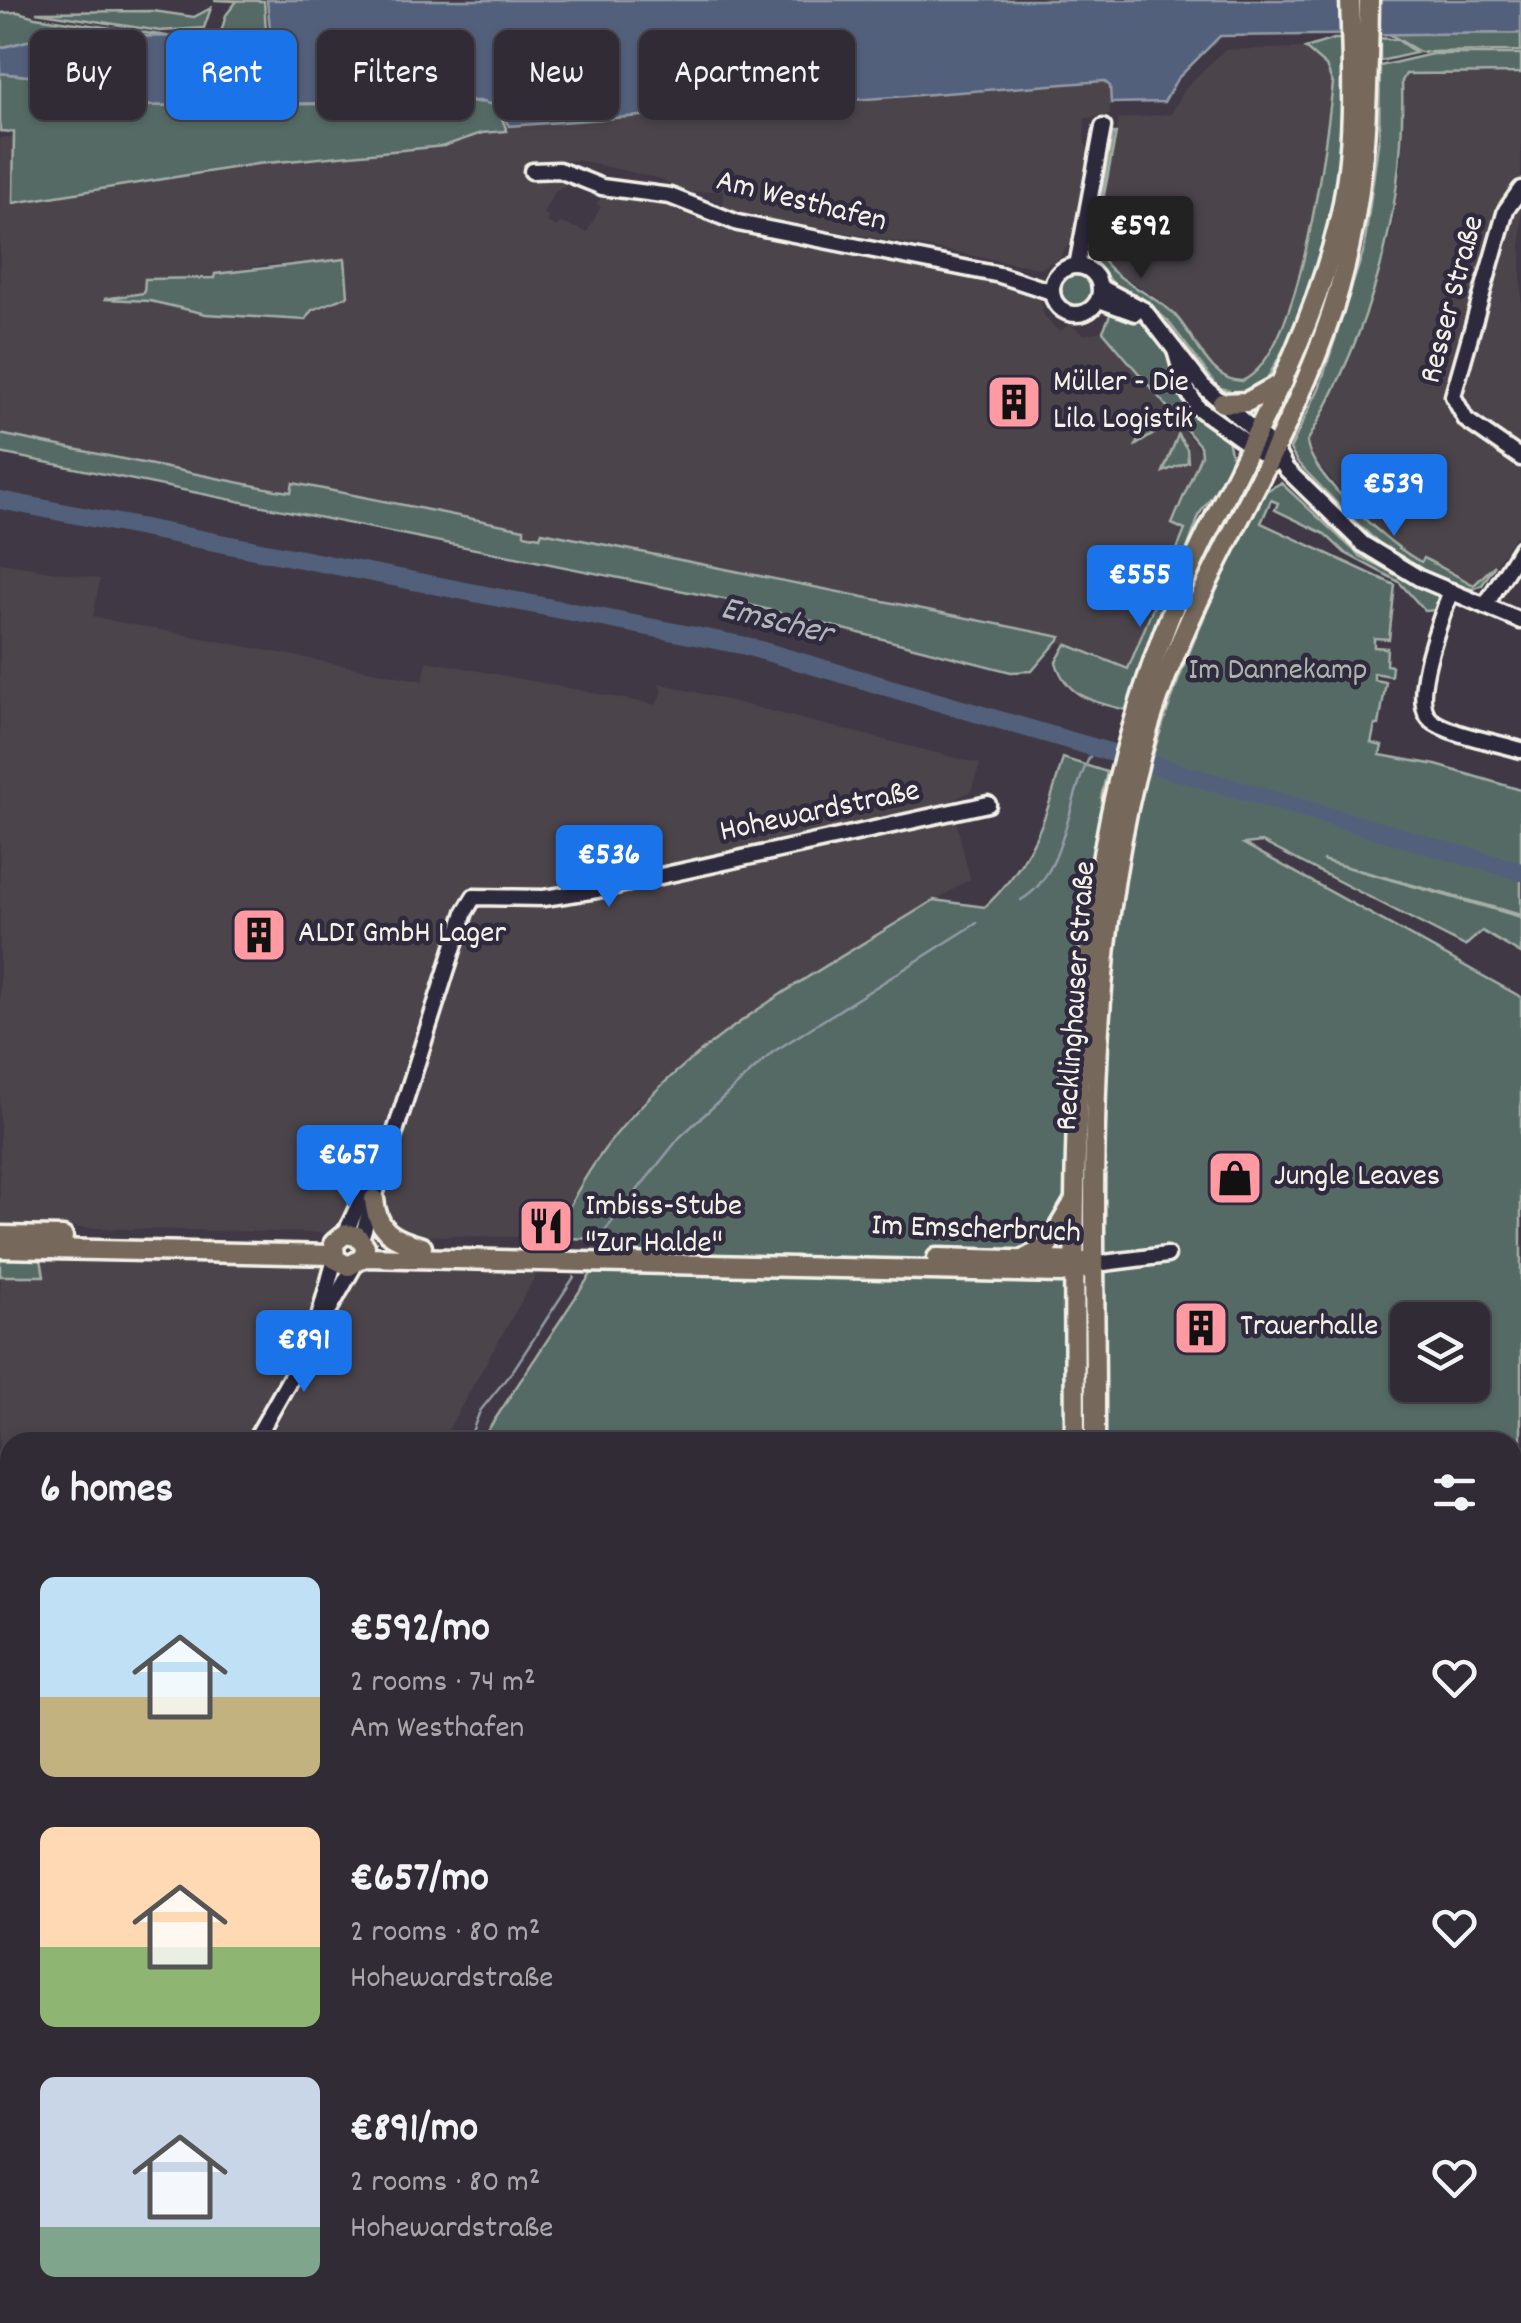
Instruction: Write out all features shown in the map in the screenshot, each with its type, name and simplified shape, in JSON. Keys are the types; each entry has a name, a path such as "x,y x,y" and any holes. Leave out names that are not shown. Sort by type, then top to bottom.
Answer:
{"main road":[{"name":"Recklinghauser Straße","path":"1137,739 1203,585 1275,458 1315,361 1350,251 1366,148 1360,40 1350,0"},
{"name":"Recklinghauser Straße","path":"1075,1432 1077,1195 1090,942 1099,866 1186,579 1283,382 1320,290 1339,223 1368,0"},
{"path":"1222,403 1248,402 1283,382"},
{"name":"Recklinghauser Straße","path":"1096,1432 1097,1100 1106,938 1126,778"},
{"path":"1025,1259 1047,1246 1057,1234 1077,1195"},
{"path":"374,1198 382,1229 393,1238 422,1248"},
{"name":"Im Emscherbruch","path":"0,1236 48,1243 1096,1264"},
{"name":"Im Emscherbruch","path":"0,1248 48,1243"},
{"name":"Im Emscherbruch","path":"349,1250 1025,1259 1076,1266"}],"street":[{"path":"1053,286 1063,270 1077,266 1103,126"},
{"name":"Am Westhafen","path":"532,171 559,170 602,187 670,196 738,223 1053,286 1056,305 1068,314 1084,314 1099,294"},
{"name":"Resser Straße","path":"1521,189 1506,210 1454,396 1466,420 1521,458"},
{"name":"Am Westhafen","path":"1077,266 1092,272 1099,294 1149,318 1255,441 1275,458"},
{"name":"Am Westhafen","path":"1174,349 1186,388 1198,408 1255,441"},
{"path":"1275,458 1375,552 1521,621"},
{"path":"1485,606 1521,548"},
{"path":"1451,591 1427,669 1422,700 1426,713 1441,725 1521,750"},
{"name":"Hohewardstraße","path":"259,1432 316,1327 374,1198 464,912 474,896 544,898 598,890 988,804"},
{"name":"Hohewardstraße","path":"349,1250 369,1182 381,1169"},
{"path":"1096,1264 1166,1256"}],"shaded area":[{"path":"1305,48 1326,66 1333,84 1309,240 1289,307 1265,365 1259,374 1231,381 1214,369 1183,323 1156,297 1111,269 1095,247 1119,119 1171,114 1187,86 1224,50"},
{"path":"1521,73 1521,540 1515,536 1495,565 1474,585 1425,559 1421,563 1378,534 1308,452 1307,442 1368,312 1392,230 1403,157 1402,81 1406,74"},
{"path":"1104,81 1110,86 1110,115 1085,118 1084,141 1089,153 1073,238 1060,258 1041,268 749,215 724,207 723,190 684,193 661,179 578,160 531,163 533,176 568,176 568,183 555,192 543,213 548,216 547,222 556,227 561,223 587,232 601,207 596,203 604,196 668,202 739,230 1008,284 1040,295 1044,316 1059,332 1070,324 1084,335 1103,331 1201,452 1172,524 1185,530 1128,669 1058,642 1060,637 542,533 541,537 523,534 524,529 294,483 291,493 0,434 0,138 13,137 14,203 257,164 444,146 482,133 507,131 507,124 619,120 619,116 639,114 639,120 855,120 855,99","holes":["344,260 317,309 305,320 206,314 150,301 112,299 145,293 146,279 215,278 216,274 264,265"]},
{"path":"0,563 100,579 93,616 98,618 423,681 427,661 656,705 662,692 659,683 980,764 971,791 951,801 970,879 739,1022 632,1110 564,1215 556,1238 0,1226"},
{"path":"0,1257 386,1265 445,1273 468,1268 539,1270 447,1432 0,1432"}],"green space":[{"path":"214,0 264,1 266,30 222,30 226,15 237,1"},
{"path":"211,8 204,28 160,31 36,12 153,11 194,17"},
{"path":"18,12 125,30 30,30 30,40 0,48 0,13"},
{"path":"1521,33 1521,51 1420,52 1389,34"},
{"path":"1380,38 1398,40 1416,53 1380,61"},
{"path":"1341,39 1342,150 1330,224 1301,318 1263,386 1236,393 1218,387 1168,321 1141,297 1113,283 1090,256 1113,133 1095,241 1099,253 1115,273 1173,313 1211,365 1230,379 1242,381 1263,364 1295,292 1316,199 1333,84 1326,66 1305,48"},
{"path":"1432,54 1521,54 1521,73 1406,74 1402,81 1398,176 1380,268 1349,356 1307,442 1336,491 1408,554 1421,562 1424,558 1474,585 1495,565 1482,585 1473,589 1447,584 1399,558 1334,500 1297,462 1290,449 1320,386 1364,249 1379,137 1380,66"},
{"path":"0,73 30,76 30,120 146,120 146,106 166,106 166,120 297,120 297,104 317,104 317,120 474,120 474,102 488,102 494,105 494,120 503,120 507,131 482,133 444,146 257,164 13,203 14,132 0,131"},
{"path":"345,259 348,296 312,310 305,320 206,314 150,301 104,299 144,293 145,279 214,278 215,274"},
{"path":"1076,274 1088,279 1093,291 1088,303 1076,308 1064,303 1059,291 1064,279"},
{"path":"1113,308 1136,317 1160,337 1185,405 1228,440 1232,457 1228,473 1200,513 1129,711 1093,701 1075,691 1056,662 1066,644 1128,669 1185,530 1172,524 1201,455 1200,446 1103,331"},
{"path":"1147,411 1159,419 1160,430 1136,445"},
{"path":"0,434 276,490 291,492 293,483 524,529 524,534 540,537 542,532 1061,637 1032,671 1011,672 738,602 0,453"},
{"path":"1178,435 1187,449 1188,462 1163,472"},
{"name":"Im Dannekamp","path":"1281,483 1360,556 1438,596 1437,610 1425,611 1399,582 1345,553 1325,534 1275,510 1278,503 1271,500 1261,523 1395,585 1389,639 1374,638 1374,647 1387,648 1386,665 1392,666 1391,676 1374,673 1374,680 1386,682 1379,725 1375,725 1371,743 1382,746 1380,755 1436,765 1521,790 1521,915 1322,860 1521,917 1521,954 1482,931 1465,946 1262,842 1244,844 1521,997 1521,1432 487,1432 614,1239 556,1238 584,1180 621,1128 665,1082 715,1040 934,900 985,907 1015,873 1035,839 1063,758 1107,772 1101,798 1138,809 1162,726 1192,646 1266,491"},
{"path":"0,1258 41,1259 44,1276 0,1276"}],"water":[{"path":"267,0 1521,0 1521,33 1220,36 1177,79 1164,102 1111,103 1110,86 1104,81 855,100 855,30 639,30 639,116 619,118 619,30 494,30 494,105 474,101 474,30 317,30 317,103 297,104 297,30 270,28"},
{"path":"166,36 166,105 146,106 146,37"},
{"path":"30,40 30,76 0,73 0,48"},
{"path":"505,120 588,120 509,126"}],"waterway":[{"name":"Emscher","path":"0,500 746,646 1521,872"},
{"path":"1021,900 1048,871 1094,749"},
{"path":"603,1233 680,1137 773,1052 977,923"},
{"path":"472,1432 480,1411 514,1369 574,1277"}],"place":[{"name":"Müller - Die Lila Logistik","path":"1014,402"},
{"name":"ALDI GmbH Lager","path":"259,935"},
{"name":"Jungle Leaves","path":"1235,1178"},
{"name":"Imbiss-Stube \"Zur Halde\"","path":"546,1226"},
{"name":"Trauerhalle","path":"1201,1328"}]}
